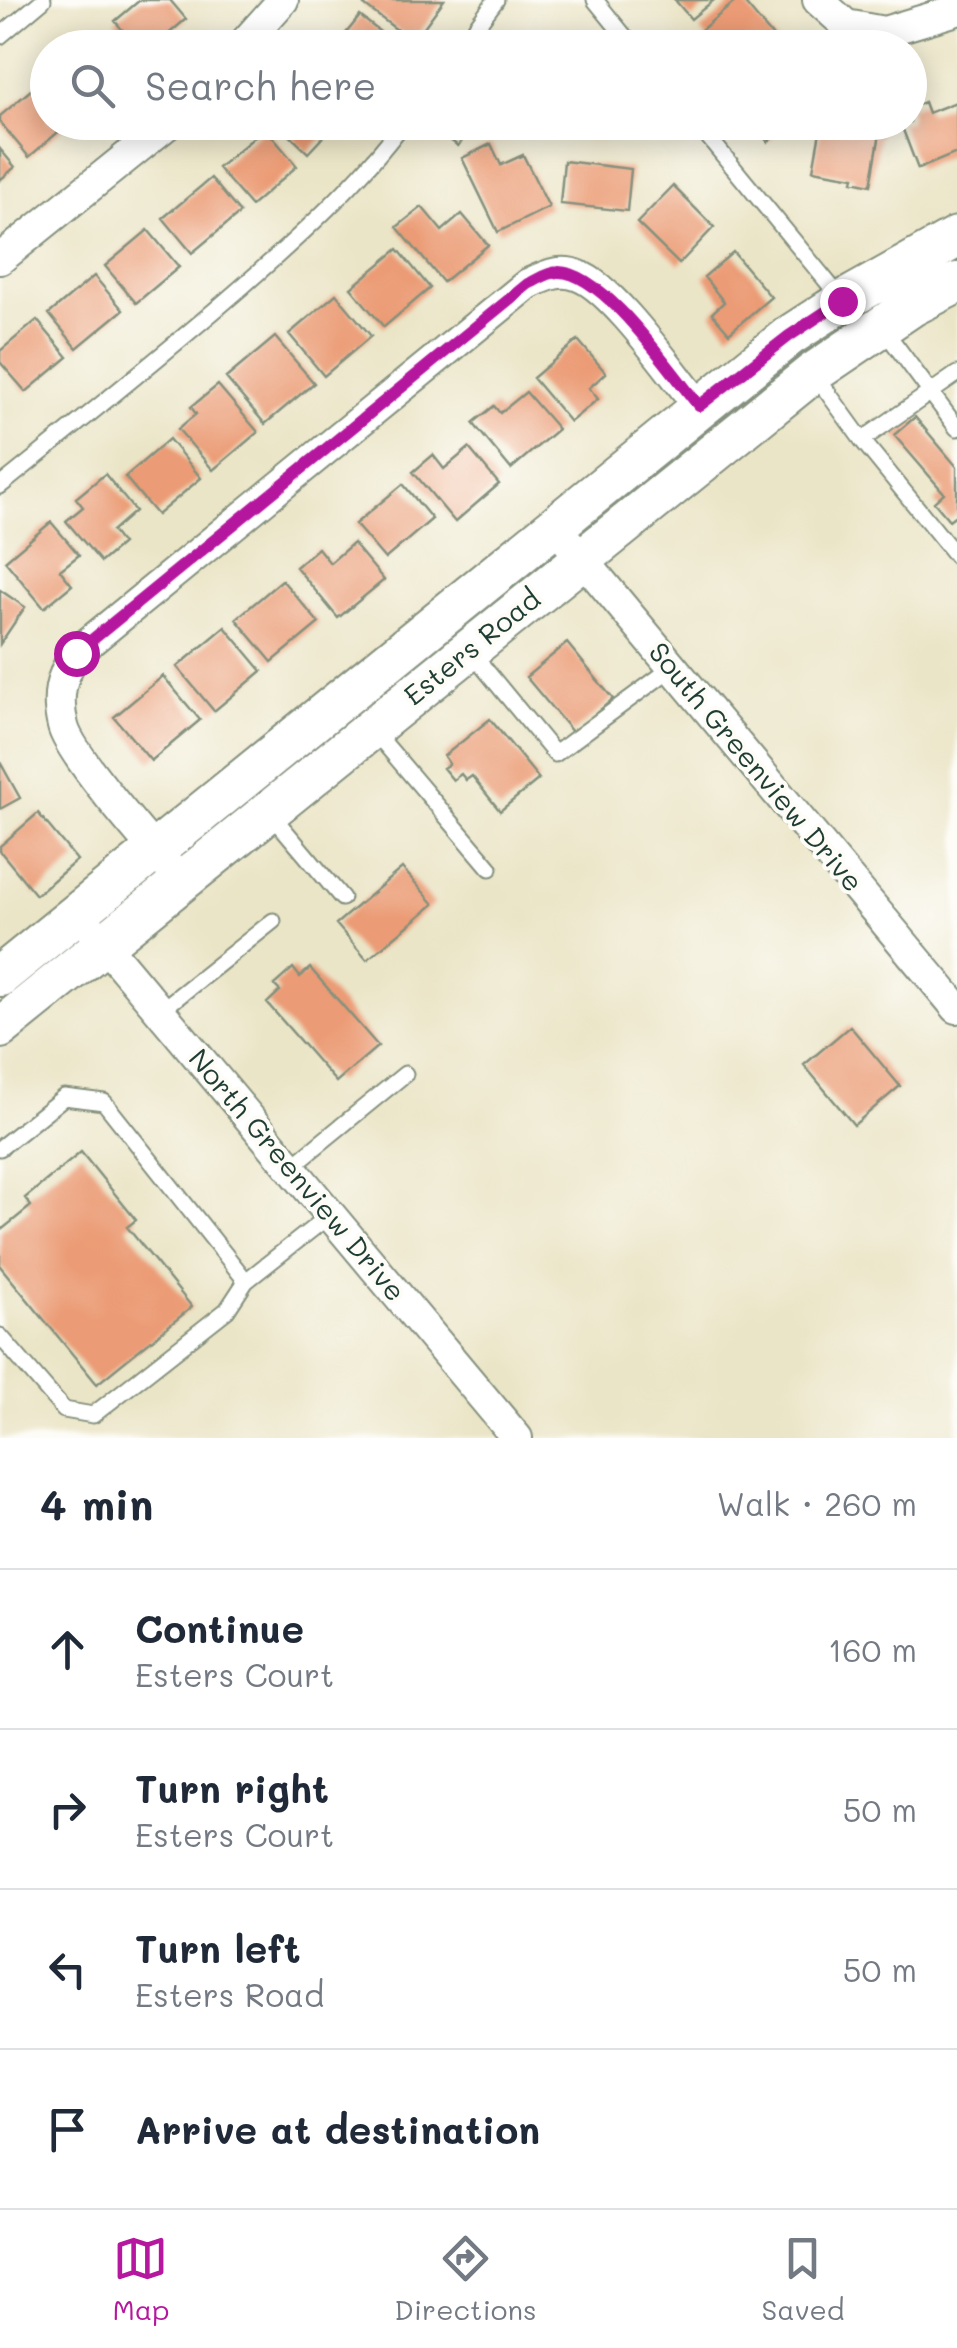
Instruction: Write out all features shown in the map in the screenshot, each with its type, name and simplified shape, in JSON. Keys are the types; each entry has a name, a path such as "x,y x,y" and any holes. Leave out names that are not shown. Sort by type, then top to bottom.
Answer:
{"main road":[{"name":"Esters Road","path":"10,964 789,336 842,301 957,238"},
{"name":"Esters Road","path":"0,1028 813,372 912,306 957,283"}],"street":[{"path":"256,30 283,0"},
{"path":"818,0 846,25 873,30"},
{"path":"891,30 957,10"},
{"path":"0,259 148,140"},
{"path":"182,880 154,850 64,731 59,699 62,673 76,653 528,284 554,272 579,276 604,291 699,406"},
{"name":"South Greenview Drive","path":"554,526 957,1008"},
{"name":"North Greenview Drive","path":"77,912 517,1438"}],"lane":[{"path":"0,36 42,0"},
{"path":"474,30 496,0"},
{"path":"595,0 619,30"},
{"path":"0,486 185,336 300,236 389,140"},
{"path":"711,140 842,301"},
{"path":"882,326 957,428"},
{"path":"813,372 862,440 957,557"},
{"path":"862,440 957,374"},
{"path":"469,649 556,754 672,667"},
{"path":"372,728 490,868"},
{"path":"268,811 342,898"},
{"path":"160,1011 273,921"},
{"path":"291,1167 405,1074"},
{"path":"0,1148 64,1098 104,1102 246,1282"},
{"path":"0,1336 64,1410 93,1415 227,1310 246,1282 330,1215"}],"building":[{"path":"140,0 170,0 186,19 173,30 122,30 115,21"},
{"path":"368,0 444,0 422,30 397,30 364,5"},
{"path":"675,0 714,0 691,19"},
{"path":"742,0 767,30 701,30"},
{"path":"360,16 378,30 349,30"},
{"path":"30,91 30,140 49,140 29,157 0,122 0,116"},
{"path":"956,102 957,153 918,169 907,140 927,140 927,110"},
{"path":"251,140 275,140 297,166 251,206 218,168"},
{"path":"295,140 320,140 308,153"},
{"path":"818,140 879,140 871,185 853,181 854,177 813,170"},
{"path":"491,144 501,165 523,155 549,207 498,232 462,158"},
{"path":"0,149 15,167 0,180"},
{"path":"564,161 631,169 627,211 560,204"},
{"path":"211,178 240,213 192,253 163,218"},
{"path":"673,186 714,227 679,264 637,223"},
{"path":"422,207 442,231 462,214 488,245 443,282 397,227"},
{"path":"148,230 179,267 136,303 105,266"},
{"path":"398,249 430,288 384,327 351,288"},
{"path":"733,252 771,297 729,333 712,313 724,302 704,277"},
{"path":"94,276 123,310 77,348 49,314"},
{"path":"336,294 371,336 324,376 289,334"},
{"path":"37,320 68,357 26,392 0,362 0,351"},
{"path":"275,337 314,383 265,424 226,378"},
{"path":"578,340 606,373 589,388 598,399 570,422 533,378"},
{"path":"218,385 258,432 213,470 178,429 196,414 191,407"},
{"path":"526,392 558,429 511,469 473,423 494,406 500,413"},
{"path":"915,417 957,467 957,514 949,520 934,502 944,493 894,435"},
{"path":"169,439 201,478 157,515 125,477"},
{"path":"469,448 499,484 455,522 413,472 433,455 444,469"},
{"path":"105,474 135,511 112,531 122,544 101,562 66,521 83,507 76,498"},
{"path":"403,484 432,519 385,559 355,524"},
{"path":"51,522 79,555 60,570 72,585 44,608 5,561"},
{"path":"353,543 384,580 338,618 296,567 318,548 330,563"},
{"path":"282,580 319,623 272,662 236,619"},
{"path":"0,590 25,607 0,644"},
{"path":"225,627 262,671 214,711 177,667"},
{"path":"567,643 613,699 573,733 526,677"},
{"path":"163,676 200,720 151,761 114,717"},
{"path":"490,719 539,779 500,811 472,776 466,780 461,774 453,780 443,768 449,764 444,756"},
{"path":"0,762 20,798 0,809"},
{"path":"38,813 77,860 36,895 0,846"},
{"path":"402,868 434,904 367,960 336,924"},
{"path":"293,968 300,977 310,968 378,1046 336,1082 267,1003 280,991 274,985"},
{"path":"850,1026 900,1086 854,1125 804,1065"},
{"path":"81,1152 136,1220 127,1227 192,1307 97,1384 0,1266 0,1231 31,1206 25,1198"}],"route":[{"path":"76,653 528,284 554,272 579,276 604,291 699,406 789,336 842,301"}]}
